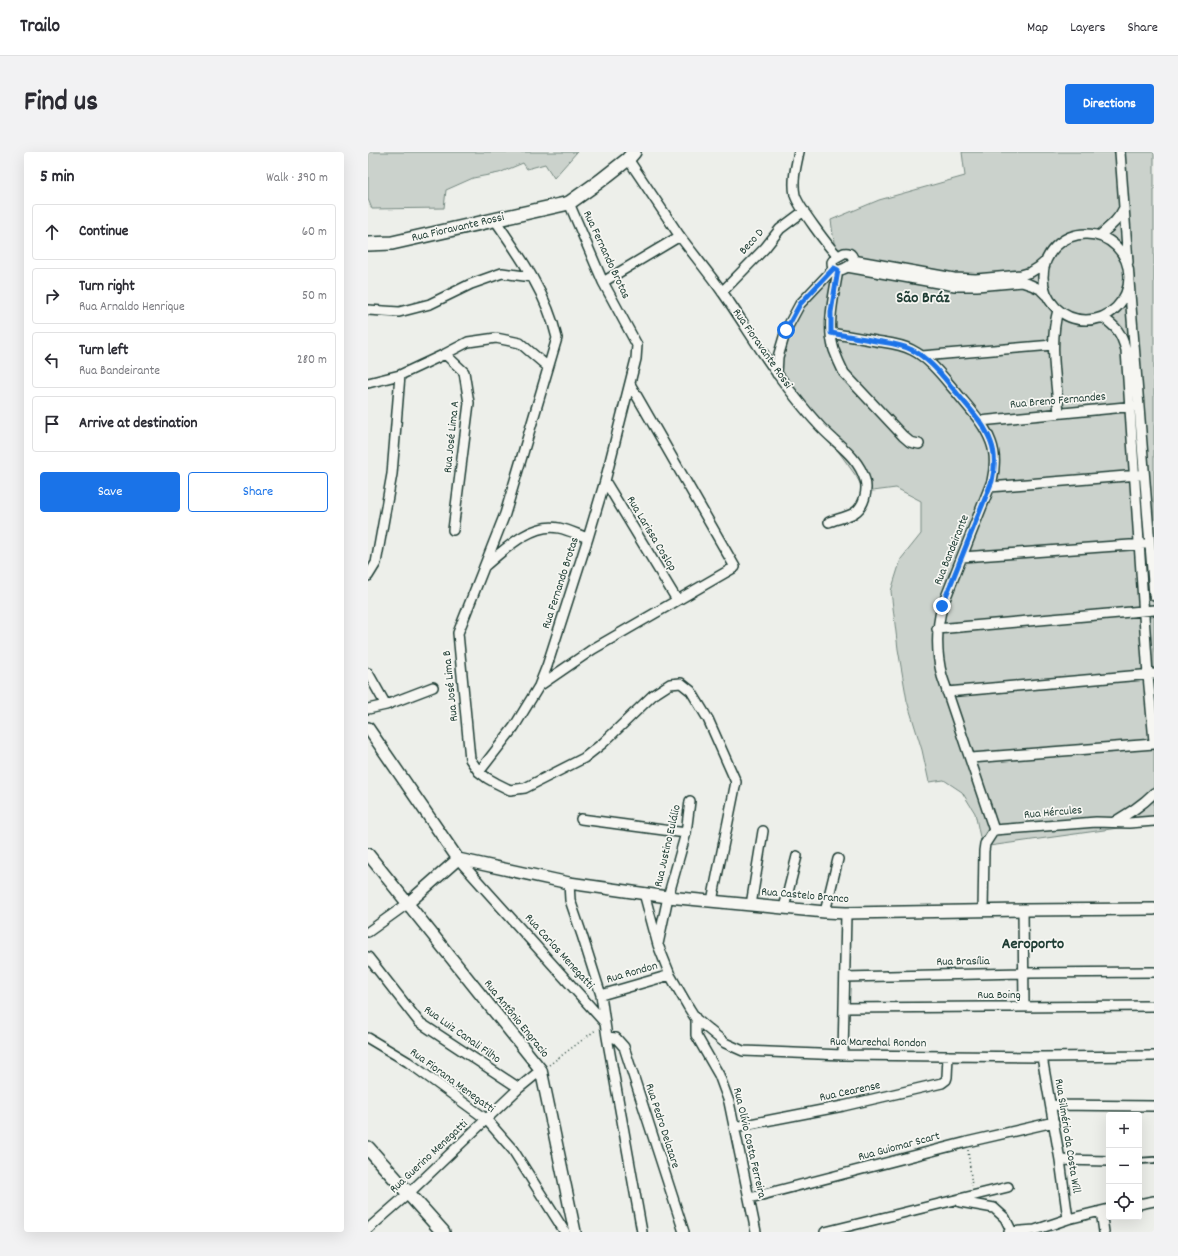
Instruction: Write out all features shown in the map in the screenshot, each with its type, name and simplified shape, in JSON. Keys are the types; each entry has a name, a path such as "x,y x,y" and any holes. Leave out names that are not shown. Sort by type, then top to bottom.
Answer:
{"main road":[{"name":"Rua Fioravante Rossi","path":"368,244 392,243 569,203 631,156"},
{"path":"368,1148 443,1232"}],"street":[{"path":"799,152 794,180 794,190 798,202 831,249 838,256"},
{"path":"1120,152 1129,270 1135,475 1144,611 1151,675 1154,741"},
{"name":"Rua Fioravante Rossi","path":"631,156 680,236 722,292 777,374 813,419 826,433 852,456 862,472 866,481 866,491 861,507 855,513 829,522"},
{"name":"Rua Fernando Brotas","path":"479,772 514,727 538,686 547,666 605,481 636,359 637,345 604,282 569,203"},
{"path":"1099,236 1114,224 1124,207"},
{"name":"Beco D","path":"722,292 765,248 780,229 804,212"},
{"name":"Rua José Lima B","path":"495,220 509,239 532,277 553,320 557,338 505,514 458,633 470,760 479,772 486,778 510,790 525,788 584,758 603,743 653,695 670,684 681,683 691,691 708,719 736,782 712,902"},
{"path":"1047,296 1043,278 1046,261 1051,252 1068,238 1088,234 1099,236 1110,241 1125,258 1129,270"},
{"path":"604,282 680,236"},
{"path":"850,263 852,256 848,253 838,256 832,262 836,269 831,312 833,349 844,373 903,436 910,442 919,444"},
{"path":"777,374 778,357 786,330 800,304 836,269 850,263 966,279 1021,275 1039,268 1046,261"},
{"path":"850,263 955,286 1022,282 1040,289 1058,310 1079,320 1091,320 1102,317 1112,311 1121,303 1126,293 1129,281"},
{"path":"368,310 399,312 430,304 471,284 502,273 532,277"},
{"path":"1058,310 1053,332 1053,345 1059,413"},
{"path":"1102,317 1114,325 1122,337 1126,350 1144,475 1154,595"},
{"name":"Rua Bandeirante","path":"831,333 897,344 911,349 922,356 932,365 980,421 992,443 994,469 990,487 942,606 937,629 937,648 938,662 947,692 971,758 994,830"},
{"path":"368,383 400,375 468,342 496,338 520,343 548,367"},
{"path":"922,356 1053,345"},
{"name":"Rua José Lima A","path":"445,354 464,372 469,403 453,530"},
{"path":"368,576 376,563 392,474 400,375"},
{"path":"538,686 593,649 735,567 630,384"},
{"name":"Rua Breno Fernandes","path":"980,421 1134,406"},
{"path":"990,487 1144,475"},
{"name":"Rua Larissa Coslop","path":"605,481 677,600"},
{"path":"484,566 517,539 545,528 558,528 588,538"},
{"path":"962,557 1150,543"},
{"path":"937,629 1154,610"},
{"path":"368,673 386,705"},
{"path":"947,692 1151,675"},
{"path":"368,709 386,705 433,687"},
{"name":"Rua Carlos Menegatti","path":"368,728 458,859 605,1024"},
{"path":"971,758 1154,744"},
{"path":"1114,822 1136,809 1154,793"},
{"path":"1154,798 1154,806"},
{"name":"Rua Justino Eulálio","path":"668,897 686,833 690,801"},
{"path":"581,819 686,833"},
{"name":"Rua Hércules","path":"994,830 1096,822 1129,823 1154,821"},
{"path":"982,910 985,844 994,830"},
{"path":"751,905 764,831"},
{"name":"Rua Antônio Engracio","path":"368,854 541,1070 575,1232"},
{"path":"784,908 797,856"},
{"path":"368,932 407,904 458,859"},
{"name":"Rua Castelo Branco","path":"458,859 569,884 712,902 846,914 982,910 1154,910"},
{"path":"825,912 838,859"},
{"path":"569,884 570,900 601,995 607,1037 642,1232"},
{"name":"Rua Marechal Rondon","path":"644,893 658,945 670,975 696,1019 725,1043 743,1051 843,1055 1042,1057 1154,1056"},
{"path":"658,945 668,897"},
{"path":"1023,910 1024,1007"},
{"path":"843,1055 846,914"},
{"name":"Rua Luiz Canali Filho","path":"368,957 419,1022 519,1088"},
{"name":"Rua Brasília","path":"845,977 1154,972"},
{"name":"Rua Rondon","path":"601,995 670,975"},
{"name":"Rua Boing","path":"844,1008 1154,1006"},
{"name":"Rua Olívio Costa Ferreira","path":"696,1019 696,1035 719,1075 729,1102 756,1232"},
{"name":"Rua Pedro Delazare","path":"607,1037 616,1038 624,1047 684,1232"},
{"name":"Rua Fiorana Menegatti","path":"368,1038 408,1062 486,1119 513,1150 565,1232"},
{"name":"Rua Cearense","path":"734,1127 843,1106 942,1083 947,1077 948,1056"},
{"name":"Rua Silmério da Costa Will","path":"1042,1057 1054,1122 1068,1219"},
{"name":"Rua Guerino Menegatti","path":"368,1229 408,1194 519,1088 541,1070"},
{"path":"1051,1105 1154,1106"},
{"name":"Rua Guiomar Scart","path":"750,1198 967,1142 1054,1122"},
{"path":"1060,1160 1106,1161"},
{"path":"825,1232 1008,1187"},
{"path":"955,1201 973,1203 994,1208 1005,1218 1011,1232 1035,1231 1068,1219 1105,1210 1104,1232"},
{"path":"1142,1203 1154,1201"}],"lane":[{"path":"1142,1161 1154,1160"}],"path":[{"path":"541,1070 605,1024"},
{"path":"967,1142 973,1196"}],"shaded area":[{"path":"368,152 577,152 554,178 545,164 527,169 523,163 499,173 473,178 446,190 444,208 372,209 368,199"},
{"path":"962,152 1154,152 1154,823 982,847 975,813 962,792 944,780 929,782 922,750 907,701 898,649 891,591 901,559 921,534 921,501 896,488 865,492 856,476 787,380 781,369 779,356 795,312 837,265 831,220 879,200 965,176"}],"district":[{"name":"São Bráz","path":"923,298"},
{"name":"Aeroporto","path":"1033,944"}],"route":[{"path":"786,330 800,304 834,268 838,270 831,312 831,333 897,344 911,349 932,365 980,421 987,432 992,443 994,456 992,481 942,606"}]}
